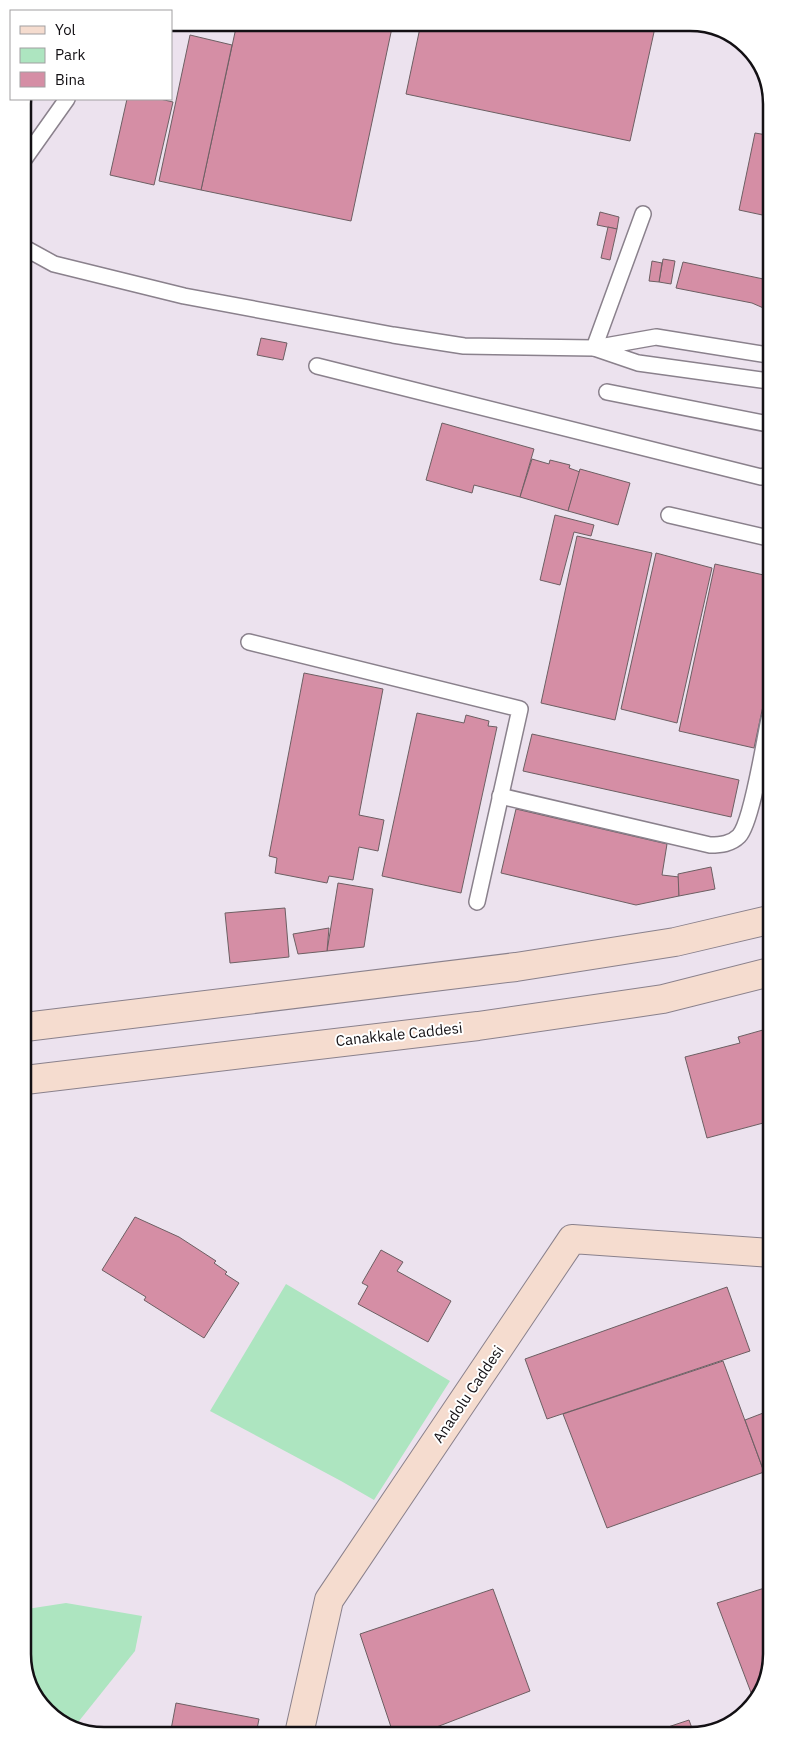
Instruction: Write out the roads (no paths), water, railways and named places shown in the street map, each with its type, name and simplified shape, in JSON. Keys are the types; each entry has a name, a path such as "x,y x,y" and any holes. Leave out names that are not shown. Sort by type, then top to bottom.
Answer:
{"main road":[{"path":"31,1026 516,967 675,942 763,921"},
{"name":"Canakkale Caddesi","path":"31,1079 488,1024 663,998 763,974"},
{"name":"Anadolu Caddesi","path":"301,1727 329,1600 572,1239 763,1253"}],"lane":[{"path":"31,151 66,100"},
{"path":"594,348 643,214"},
{"path":"31,251 54,264 184,296 393,336 464,346 594,348 656,337 763,354"},
{"path":"594,348 638,363 763,380"},
{"path":"317,366 763,476"},
{"path":"606,392 763,423"},
{"path":"670,515 763,537"},
{"path":"249,642 520,709 477,902"},
{"path":"500,796 700,843 721,845 731,842 745,827 763,746"}]}
